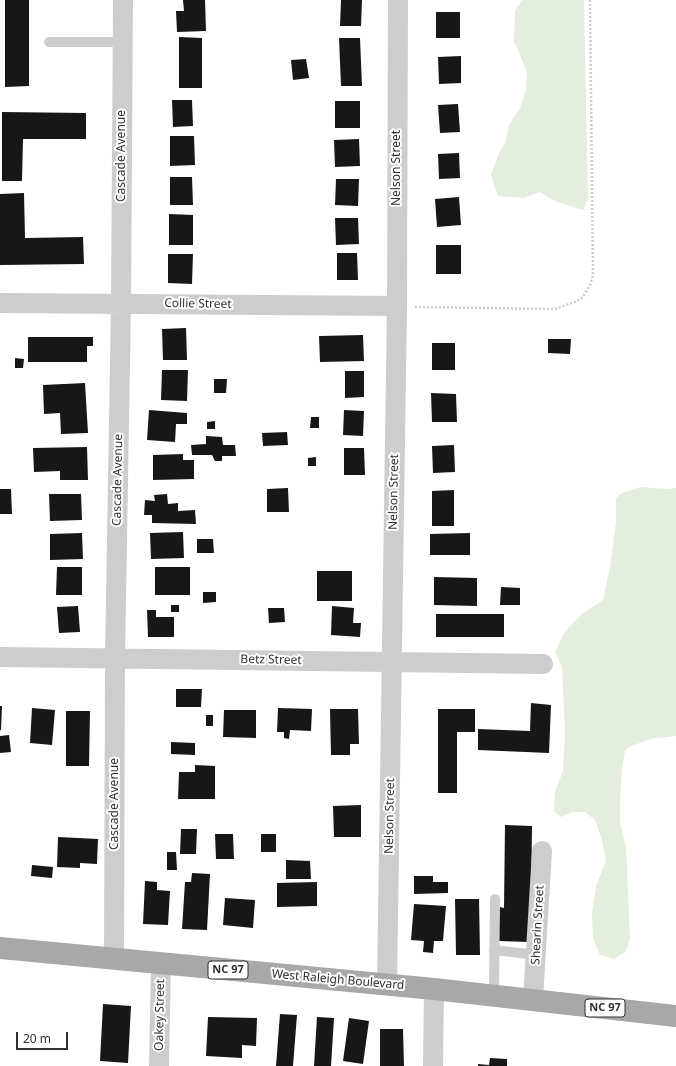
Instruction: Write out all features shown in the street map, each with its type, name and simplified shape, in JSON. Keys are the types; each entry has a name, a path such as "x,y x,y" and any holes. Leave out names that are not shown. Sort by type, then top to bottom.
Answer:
{"main road":[{"name":"West Raleigh Boulevard","path":"0,948 387,984 676,1016"}],"street":[{"name":"Cascade Avenue","path":"114,959 115,658 121,304 123,0"},
{"name":"Nelson Street","path":"387,984 397,306 398,0"},
{"name":"Collie Street","path":"0,303 397,306"},
{"name":"Betz Street","path":"0,657 543,664"},
{"name":"Shearin Street","path":"533,1000 537,955 542,851"},
{"name":"Oakey Street","path":"159,1066 161,964"},
{"path":"433,1066 434,989"}],"lane":[{"path":"49,42 123,42"},
{"path":"494,995 495,899"},
{"path":"494,950 537,955"}],"path":[{"path":"397,306 556,309 575,302 583,297 590,286 593,275 590,0"}],"green space":[{"path":"522,0 584,0 588,199 583,210 555,201 540,192 524,198 498,196 491,175 499,153 506,141 509,125 520,108 526,91 527,72 514,41 515,11"},
{"path":"641,487 666,489 676,488 676,736 650,739 629,747 625,751 622,768 620,823 626,847 630,939 626,951 614,959 600,955 593,939 592,913 596,886 606,861 602,840 595,820 585,812 572,812 561,817 554,811 555,792 563,771 565,733 562,667 555,652 564,633 582,614 603,600 610,567 616,522 616,498 622,493"}],"building":[{"path":"5,0 29,0 29,86 5,87"},
{"path":"183,0 205,0 206,31 177,32 176,11 184,11"},
{"path":"341,0 362,0 361,26 340,26"},
{"path":"436,12 460,12 460,38 436,38"},
{"path":"179,37 202,38 202,88 179,88"},
{"path":"339,38 360,38 362,86 341,86"},
{"path":"461,56 461,83 439,84 438,57"},
{"path":"306,59 309,78 293,80 291,60"},
{"path":"172,100 192,100 193,126 173,127"},
{"path":"335,101 360,101 360,128 335,128"},
{"path":"458,104 460,132 440,133 438,105"},
{"path":"2,112 86,113 86,139 23,139 22,181 2,181"},
{"path":"170,136 194,136 195,165 170,166"},
{"path":"359,139 360,166 335,167 334,140"},
{"path":"459,153 460,178 439,179 438,154"},
{"path":"170,177 192,177 193,205 170,205"},
{"path":"336,179 359,179 358,206 335,205"},
{"path":"24,193 25,238 83,237 84,264 0,265 0,194"},
{"path":"459,197 461,225 437,227 435,199"},
{"path":"169,214 193,215 193,245 169,245"},
{"path":"335,218 358,218 359,244 336,245"},
{"path":"436,245 461,245 461,274 436,274"},
{"path":"337,253 357,253 358,280 337,280"},
{"path":"168,254 193,254 192,284 168,283"},
{"path":"186,328 187,360 163,360 162,329"},
{"path":"363,335 364,361 320,362 319,336"},
{"path":"28,337 93,337 93,346 87,346 87,362 28,362"},
{"path":"548,339 571,339 570,354 548,353"},
{"path":"432,343 455,343 455,370 432,370"},
{"path":"15,358 24,359 23,368 15,368"},
{"path":"162,370 188,370 187,401 161,400"},
{"path":"345,371 364,371 364,397 345,398"},
{"path":"214,379 227,379 226,393 214,393"},
{"path":"85,383 88,433 61,434 60,413 44,414 43,385"},
{"path":"431,393 456,394 457,422 432,422"},
{"path":"149,410 187,413 187,424 176,424 175,442 147,440"},
{"path":"344,410 364,411 363,436 343,435"},
{"path":"311,417 319,417 319,428 310,428"},
{"path":"215,421 215,429 207,429 207,422"},
{"path":"287,432 288,445 263,446 262,433"},
{"path":"206,436 222,437 223,445 235,445 236,456 222,456 222,461 215,461 212,455 192,455 191,445 206,444"},
{"path":"454,445 455,472 433,473 432,446"},
{"path":"87,447 88,480 60,480 60,471 34,472 33,448"},
{"path":"344,448 364,448 365,475 344,475"},
{"path":"183,454 183,460 194,460 194,479 153,480 153,455"},
{"path":"316,457 316,466 308,466 308,458"},
{"path":"288,488 289,512 267,512 267,489"},
{"path":"0,489 11,489 12,514 0,514"},
{"path":"454,490 454,526 432,526 432,491"},
{"path":"49,494 81,494 82,520 50,521"},
{"path":"167,494 168,504 178,503 178,511 195,510 196,524 152,523 152,515 144,515 145,500 155,501 154,495"},
{"path":"183,532 184,558 151,559 150,533"},
{"path":"82,533 83,559 50,560 50,534"},
{"path":"470,533 470,555 430,555 430,534"},
{"path":"197,539 213,539 214,553 197,553"},
{"path":"57,567 82,567 82,595 56,595"},
{"path":"155,567 190,567 190,595 155,595"},
{"path":"317,571 352,571 352,601 317,601"},
{"path":"434,577 477,578 477,606 434,605"},
{"path":"501,587 520,588 520,605 500,605"},
{"path":"203,592 216,592 216,602 203,603"},
{"path":"171,605 179,605 179,612 171,612"},
{"path":"78,606 80,632 59,633 57,607"},
{"path":"332,606 354,608 353,623 361,623 360,637 331,635"},
{"path":"268,608 284,608 285,622 269,623"},
{"path":"147,610 156,610 156,617 174,617 174,637 148,637"},
{"path":"436,614 504,614 504,637 436,637"},
{"path":"176,689 202,689 201,707 176,707"},
{"path":"531,703 551,705 549,753 478,750 478,729 530,731"},
{"path":"0,706 2,706 1,730 0,730"},
{"path":"32,708 55,710 52,745 30,743"},
{"path":"278,708 312,709 311,731 290,730 289,739 284,738 284,732 277,732"},
{"path":"330,709 358,709 359,744 350,744 350,755 331,755"},
{"path":"438,709 475,709 475,732 457,732 457,793 438,793"},
{"path":"224,710 256,710 256,738 223,737"},
{"path":"66,711 90,711 89,766 66,766"},
{"path":"206,715 213,715 213,726 206,726"},
{"path":"9,735 11,752 0,753 0,736"},
{"path":"171,742 195,743 195,755 171,754"},
{"path":"195,765 215,766 215,799 178,799 179,772 195,772"},
{"path":"361,805 361,837 334,837 333,806"},
{"path":"505,825 532,826 529,942 498,941 500,907 504,908"},
{"path":"181,829 197,829 196,854 180,854"},
{"path":"215,834 233,834 234,859 216,859"},
{"path":"261,834 276,834 276,852 261,852"},
{"path":"58,837 98,839 97,864 80,863 80,868 57,867"},
{"path":"167,852 176,852 177,870 167,870"},
{"path":"286,860 310,861 311,879 286,879"},
{"path":"32,865 53,867 52,878 31,876"},
{"path":"192,873 210,874 207,930 182,929 185,882 191,882"},
{"path":"414,876 433,876 433,882 448,882 448,893 414,894"},
{"path":"145,881 157,882 157,890 170,891 168,925 143,924"},
{"path":"317,882 317,906 277,907 277,883"},
{"path":"225,898 255,900 253,928 223,925"},
{"path":"455,899 479,899 480,955 456,955"},
{"path":"414,904 446,906 443,941 434,941 433,953 423,952 424,941 411,940"},
{"path":"103,1004 131,1006 128,1063 100,1061"},
{"path":"280,1014 297,1015 293,1066 276,1066"},
{"path":"208,1017 257,1018 256,1046 242,1045 242,1058 206,1056"},
{"path":"317,1017 334,1018 331,1066 314,1066"},
{"path":"349,1018 369,1021 363,1064 343,1061"},
{"path":"380,1029 403,1029 404,1066 380,1066"},
{"path":"490,1058 507,1059 507,1066 478,1066 478,1064 489,1065"}]}
